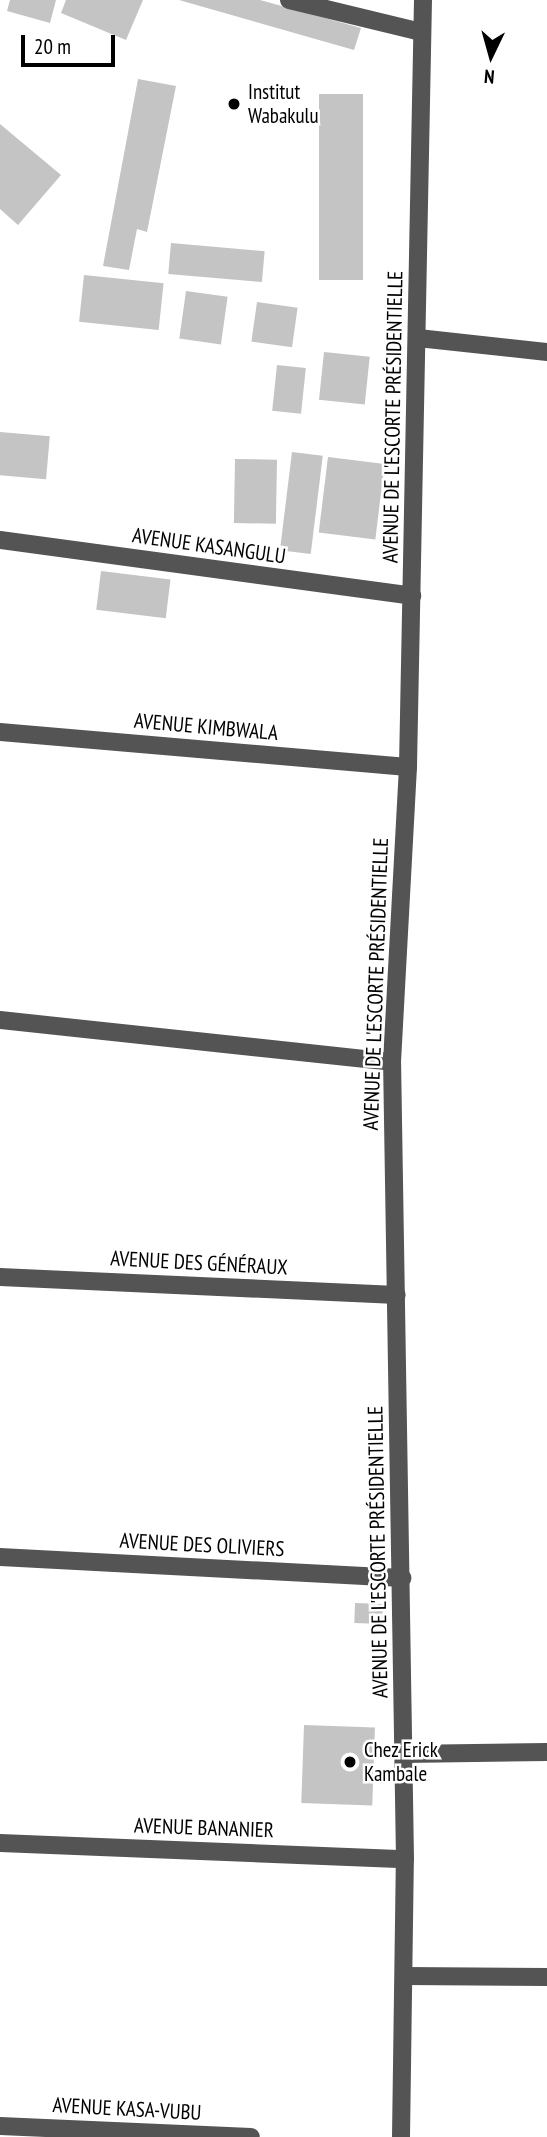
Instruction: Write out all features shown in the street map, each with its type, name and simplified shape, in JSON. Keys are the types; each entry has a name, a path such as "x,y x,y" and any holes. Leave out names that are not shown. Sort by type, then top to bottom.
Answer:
{"street":[{"path":"289,0 421,32"},
{"name":"AVENUE DE L'ESCORTE PRÉSIDENTIELLE","path":"401,2137 405,1859 392,1062 408,767 423,0"},
{"path":"418,338 547,352"},
{"name":"AVENUE KASANGULU","path":"0,540 412,596"},
{"name":"AVENUE KIMBWALA","path":"0,732 408,767"},
{"path":"0,1020 392,1062"},
{"name":"AVENUE DES GÉNÉRAUX","path":"0,1277 397,1295"},
{"name":"AVENUE DES OLIVIERS","path":"0,1557 402,1577"},
{"path":"404,1754 547,1752"},
{"name":"AVENUE BANANIER","path":"0,1843 405,1859"},
{"path":"405,1976 547,1977"},
{"name":"AVENUE KASA-VUBU","path":"0,2126 51,2132 251,2137"}],"building":[{"path":"10,0 56,0 50,23 7,11"},
{"path":"66,0 143,0 126,40 61,13"},
{"path":"179,0 260,0 361,28 354,50"},
{"path":"138,79 176,86 147,232 137,229 129,270 103,266"},
{"path":"319,94 363,94 363,280 319,280"},
{"path":"0,124 61,175 18,225 0,209"},
{"path":"171,243 265,251 262,282 168,274"},
{"path":"84,275 164,283 159,330 79,322"},
{"path":"186,291 228,297 221,344 179,339"},
{"path":"257,302 298,308 292,347 251,342"},
{"path":"324,352 370,357 365,405 319,400"},
{"path":"277,365 306,368 301,414 272,411"},
{"path":"0,432 50,436 46,479 0,475"},
{"path":"292,452 323,456 311,554 280,550"},
{"path":"328,457 385,464 375,539 319,532"},
{"path":"235,459 277,460 276,524 234,523"},
{"path":"101,571 170,580 166,618 96,610"},
{"path":"355,1603 383,1604 382,1624 354,1623"},
{"path":"304,1725 375,1727 372,1805 301,1803"}],"place":[{"name":"Institut Wabakulu","path":"234,104"},
{"name":"Chez Erick Kambale","path":"350,1762"}]}
